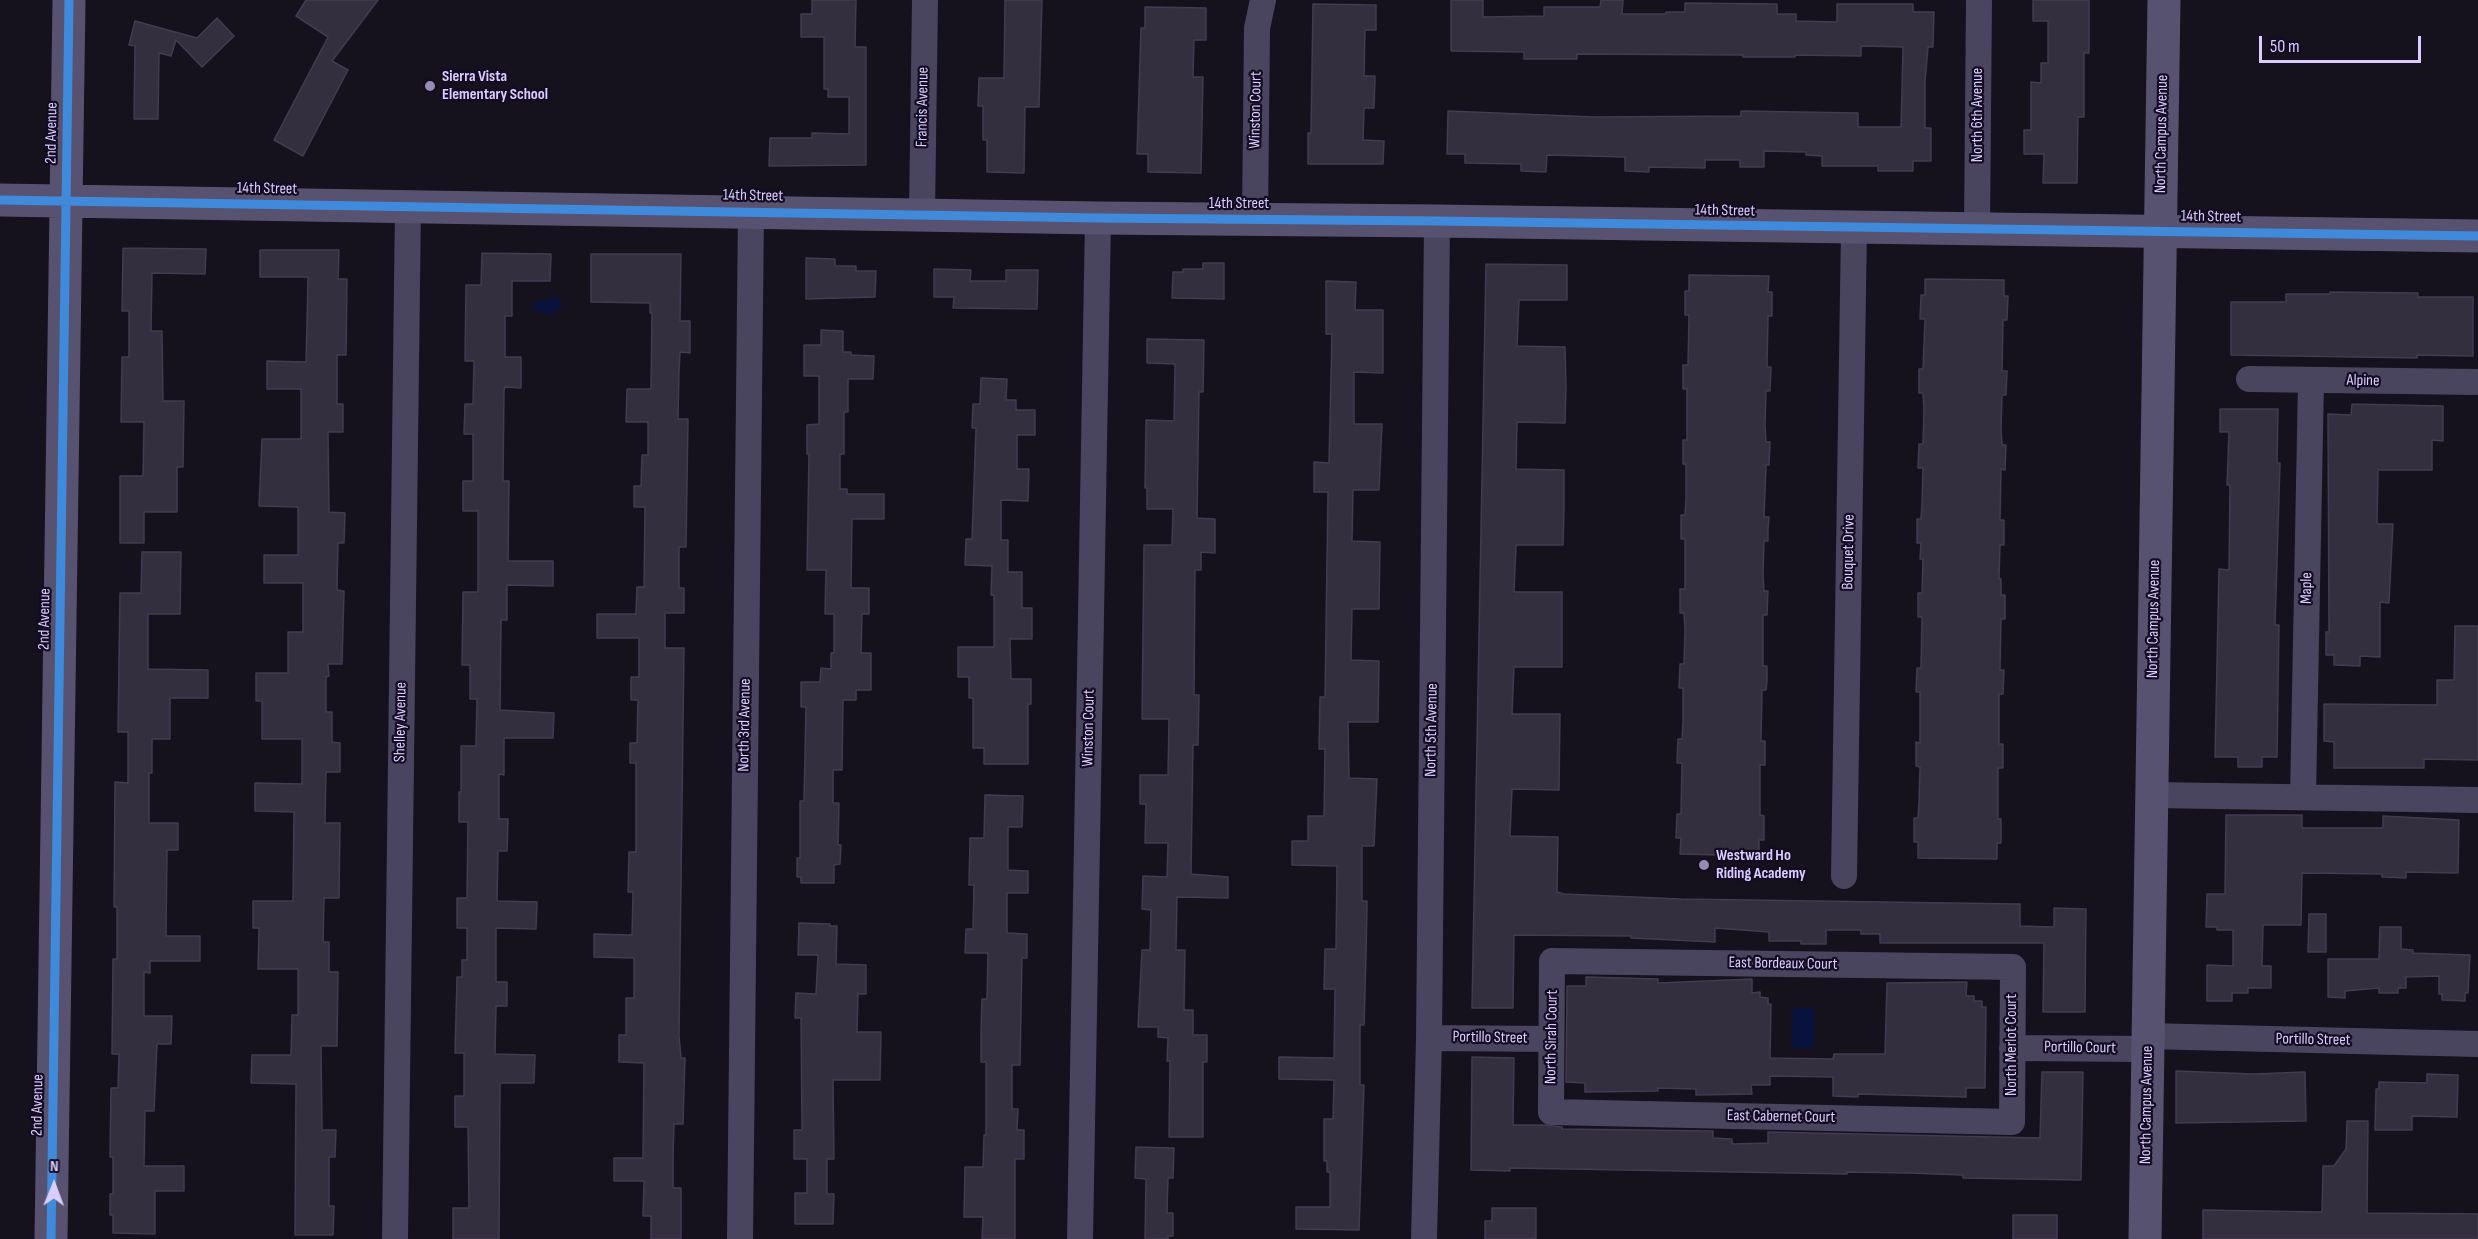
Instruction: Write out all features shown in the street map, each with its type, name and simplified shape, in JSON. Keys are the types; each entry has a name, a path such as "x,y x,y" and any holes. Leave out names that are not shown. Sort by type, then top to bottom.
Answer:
{"street":[{"name":"2nd Avenue","path":"51,1239 69,0"},
{"name":"Francis Avenue","path":"922,214 925,0"},
{"name":"Winston Court","path":"1255,220 1257,28 1263,0"},
{"name":"North 6th Avenue","path":"1977,229 1979,0"},
{"name":"North Campus Avenue","path":"2145,1239 2164,0"},
{"name":"14th Street","path":"0,200 1098,218 2478,236"},
{"name":"Shelley Avenue","path":"395,1239 408,206"},
{"name":"North 3rd Avenue","path":"740,1239 751,211"},
{"name":"Winston Court","path":"1080,1239 1098,218"},
{"name":"North 5th Avenue","path":"1424,1239 1429,1038 1437,221"},
{"name":"Bouquet Drive","path":"1844,876 1854,228"},
{"name":"Alpine","path":"2248,379 2478,382"},
{"name":"Maple","path":"2303,797 2311,380"},
{"path":"2151,795 2478,800"},
{"name":"East Bordeaux Court","path":"1552,961 2013,967"},
{"name":"North Sirah Court","path":"1551,1112 1552,961"},
{"name":"North Merlot Court","path":"2012,1122 2013,967"},
{"name":"Portillo Street","path":"1429,1038 1551,1039"},
{"name":"Portillo Street","path":"2147,1042 2478,1044"},
{"name":"Portillo Court","path":"2012,1048 2147,1042"},
{"name":"East Cabernet Court","path":"1551,1112 2012,1122"}],"shaded area":[{"path":"553,296 559,298 562,306 552,314 533,310 534,302"},
{"path":"1793,1008 1814,1008 1814,1045 1812,1048 1795,1048 1792,1045"}],"building":[{"path":"306,0 378,0 332,61 348,70 303,156 274,140 328,37 296,16"},
{"path":"812,0 856,0 855,47 866,47 866,165 769,166 770,138 812,138 812,133 849,134 849,97 828,97 828,89 824,89 824,37 801,37 801,14 812,14"},
{"path":"1005,0 1042,0 1039,107 1025,107 1024,173 987,172 987,140 983,140 983,106 978,106 979,78 1004,78"},
{"path":"1451,0 1483,0 1483,17 1544,16 1544,7 1600,7 1601,0 1623,0 1622,14 1685,12 1685,3 1777,4 1777,14 1796,14 1796,21 1837,22 1837,4 1913,4 1913,12 1934,12 1933,47 1928,47 1925,82 1925,128 1931,128 1931,161 1913,161 1913,171 1878,171 1878,166 1822,166 1822,156 1806,155 1806,152 1764,151 1764,167 1740,167 1740,160 1705,160 1705,168 1649,167 1649,172 1625,171 1625,157 1547,155 1546,172 1521,171 1521,164 1465,163 1465,154 1447,154 1448,111 1595,117 1741,116 1741,111 1858,113 1858,127 1901,127 1903,47 1861,46 1861,56 1743,57 1743,55 1577,54 1577,59 1524,59 1524,52 1451,51"},
{"path":"2033,0 2089,0 2089,53 2084,53 2084,117 2078,117 2077,183 2043,183 2044,154 2024,154 2024,130 2031,130 2031,82 2041,83 2041,63 2048,63 2048,21 2033,21"},
{"path":"1313,4 1376,5 1376,30 1365,30 1364,76 1375,76 1374,108 1364,108 1363,140 1384,141 1383,164 1308,164 1308,133 1311,133"},
{"path":"1145,7 1206,8 1206,40 1194,40 1193,77 1203,77 1201,173 1148,172 1148,154 1137,154 1141,28 1145,28"},
{"path":"217,18 234,36 202,67 176,40 171,56 159,53 158,119 134,119 135,46 129,45 135,21 197,38"},
{"path":"123,248 206,249 205,274 152,273 151,331 162,331 163,401 184,401 183,467 177,467 177,512 144,512 144,543 120,543 120,476 143,476 144,422 121,422 122,357 129,357 129,311 122,311"},
{"path":"260,250 339,250 338,279 347,279 346,355 337,355 337,404 343,404 343,432 328,432 329,512 345,513 344,543 338,543 337,590 344,591 342,664 328,664 329,676 326,677 326,712 332,712 332,742 340,743 340,772 326,772 325,823 340,823 339,898 324,898 323,942 329,942 329,972 338,972 337,1046 321,1046 322,1130 336,1130 335,1157 329,1157 329,1206 334,1206 333,1235 295,1235 296,1084 251,1083 252,1055 291,1055 292,1015 298,1015 298,969 258,969 259,928 253,928 253,901 293,901 294,812 255,811 255,783 302,784 302,739 262,739 262,701 256,701 256,673 288,673 288,632 303,632 303,583 264,583 264,555 298,555 298,507 259,506 262,439 301,439 301,389 267,389 267,361 306,362 308,277 260,277"},
{"path":"482,253 551,254 550,281 512,281 512,316 505,316 505,357 521,357 521,388 505,387 504,390 503,481 509,481 508,561 553,561 553,586 507,585 507,620 501,620 500,710 554,713 553,738 504,738 504,775 499,774 499,819 508,819 507,851 498,851 497,901 537,902 536,929 496,928 496,982 507,982 507,1006 496,1006 495,1054 535,1055 534,1083 500,1083 499,1239 453,1239 453,1208 469,1208 468,1127 455,1127 455,1096 464,1096 464,1053 455,1053 457,977 462,977 462,960 467,960 467,928 457,928 457,898 467,898 468,822 459,822 461,746 476,746 477,699 470,699 470,665 462,665 463,592 478,592 478,511 463,511 463,481 473,481 473,434 464,434 465,404 473,404 474,361 465,361 466,285 481,285"},
{"path":"591,254 681,254 680,321 690,321 690,353 680,352 678,419 688,419 686,547 679,547 679,588 684,588 684,613 665,613 665,648 684,648 679,1036 681,1058 685,1058 683,1124 674,1124 673,1158 673,1188 681,1188 681,1239 651,1239 651,1216 643,1216 644,1181 614,1181 614,1158 643,1158 644,1063 619,1062 619,1035 626,1035 626,998 634,998 634,958 594,957 594,934 632,935 633,892 628,892 629,852 636,852 636,763 630,763 630,743 637,743 638,700 631,700 631,677 639,677 639,638 597,638 597,614 636,614 637,587 644,587 645,507 634,507 634,486 641,486 642,455 648,455 648,422 626,422 627,389 651,389 652,313 650,313 650,303 591,302"},
{"path":"806,258 835,259 835,266 856,266 856,271 876,271 875,297 806,299"},
{"path":"1203,263 1224,263 1224,299 1172,298 1173,272 1183,272 1183,269 1203,269"},
{"path":"1486,264 1567,265 1567,300 1519,300 1517,346 1565,347 1565,423 1517,422 1516,469 1564,470 1563,545 1516,545 1514,592 1562,592 1562,667 1514,667 1512,714 1560,714 1559,790 1512,789 1510,836 1558,837 1557,892 1564,894 1681,899 2020,904 2020,926 2054,927 2054,908 2086,909 2085,1012 2043,1012 2044,943 1880,943 1880,934 1861,934 1861,930 1826,930 1826,944 1801,944 1801,941 1769,941 1769,932 1715,928 1715,942 1631,938 1631,936 1514,935 1513,1008 1472,1008"},
{"path":"934,269 971,270 970,281 1006,281 1006,270 1038,270 1037,309 953,308 954,297 934,297"},
{"path":"1689,275 1769,276 1768,292 1772,292 1772,316 1768,316 1767,367 1771,367 1770,391 1766,391 1765,425 1766,442 1770,442 1769,465 1766,465 1764,517 1769,517 1768,541 1764,541 1763,575 1764,591 1768,591 1767,615 1763,615 1763,666 1767,666 1767,681 1766,690 1762,690 1761,741 1765,741 1765,765 1760,765 1760,815 1764,816 1764,840 1759,840 1759,856 1680,854 1681,838 1676,838 1677,814 1681,814 1682,763 1677,763 1678,739 1682,739 1683,723 1683,688 1679,688 1680,664 1684,664 1685,629 1684,613 1680,613 1680,589 1685,589 1685,539 1681,539 1681,515 1685,515 1686,499 1683,440 1687,440 1687,389 1683,389 1683,365 1688,365 1689,315 1685,315 1685,291 1689,291"},
{"path":"1925,279 2004,280 2004,296 2008,296 2007,320 2003,320 2002,371 2007,371 2006,395 2002,395 2001,429 2002,445 2006,445 2005,470 2001,469 2000,520 2004,520 2004,545 2000,545 1999,579 2001,579 2001,595 2005,595 2005,619 2001,619 2000,670 2004,670 2003,694 1999,694 1999,744 2003,744 2003,768 1998,768 1998,819 2001,819 2001,843 1997,843 1997,859 1918,858 1918,842 1914,842 1914,818 1918,818 1920,767 1916,766 1916,742 1920,743 1920,692 1916,692 1917,668 1921,668 1922,617 1918,617 1918,593 1922,593 1923,559 1920,559 1921,543 1917,543 1917,519 1921,519 1922,503 1923,468 1918,468 1919,444 1923,444 1924,409 1923,393 1919,393 1919,369 1923,369 1925,319 1920,319 1921,295 1925,295"},
{"path":"1326,281 1356,282 1355,310 1383,310 1383,373 1354,372 1354,424 1382,424 1379,490 1353,490 1352,541 1380,542 1379,609 1352,609 1351,660 1379,661 1378,722 1348,722 1349,778 1377,779 1374,846 1362,846 1362,901 1367,901 1364,1025 1360,1025 1360,1085 1364,1085 1359,1230 1296,1229 1296,1207 1330,1207 1330,1172 1327,1172 1327,1161 1324,1161 1324,1119 1333,1119 1334,1080 1279,1079 1279,1057 1334,1058 1335,989 1324,989 1325,949 1336,949 1337,866 1292,865 1292,841 1308,841 1308,816 1324,816 1325,749 1319,749 1320,697 1325,697 1328,492 1314,492 1314,462 1329,463 1332,334 1326,334"},
{"path":"2330,292 2418,293 2418,297 2473,297 2473,356 2417,355 2417,358 2231,355 2231,302 2286,302 2286,294 2330,294"},
{"path":"821,330 843,331 843,352 851,352 851,355 874,356 873,379 848,379 848,412 844,412 844,454 840,454 840,489 847,489 847,494 884,494 884,519 852,519 851,588 869,588 869,614 862,614 861,653 871,653 871,690 856,690 856,700 843,700 842,770 833,770 833,803 839,803 840,864 834,865 834,883 801,883 801,877 797,877 797,858 800,858 800,801 804,801 806,707 801,707 801,682 820,682 821,668 831,669 831,653 834,653 834,614 825,614 826,570 807,570 809,454 807,454 807,425 819,424 819,376 804,376 804,345 821,345"},
{"path":"1147,339 1204,340 1203,392 1199,392 1197,518 1215,519 1215,553 1201,552 1201,570 1195,570 1194,695 1199,695 1198,745 1193,745 1191,874 1228,877 1228,898 1177,897 1176,950 1185,950 1184,1010 1193,1010 1193,1035 1207,1035 1207,1062 1203,1062 1203,1137 1169,1137 1168,1038 1158,1037 1158,1027 1138,1027 1142,950 1150,950 1151,910 1142,909 1143,876 1167,877 1168,843 1145,843 1146,804 1140,804 1140,775 1168,775 1169,719 1142,719 1144,545 1172,545 1173,509 1147,509 1146,420 1174,421 1175,364 1147,363"},
{"path":"981,378 1007,379 1006,400 1016,400 1016,410 1035,410 1035,435 1017,435 1017,469 1029,469 1028,501 1001,500 1001,540 1008,540 1008,572 1022,572 1022,608 1032,608 1032,639 1010,639 1011,679 1031,679 1031,704 1028,704 1028,764 984,764 984,748 973,748 973,698 969,698 969,677 958,677 958,647 994,647 992,566 965,565 966,539 972,539 976,428 972,428 973,404 980,404"},
{"path":"2352,404 2443,406 2443,441 2432,440 2432,470 2378,470 2377,524 2393,524 2389,603 2380,602 2380,657 2360,656 2360,666 2334,665 2334,655 2326,655 2326,632 2329,632 2328,414 2351,415"},
{"path":"2220,409 2278,409 2277,463 2280,463 2275,625 2279,625 2277,757 2262,757 2262,767 2238,767 2238,757 2215,757 2219,569 2229,570 2230,485 2227,485 2229,432 2220,432"},
{"path":"142,552 181,552 180,614 148,614 148,669 208,670 208,698 170,698 170,739 152,739 149,823 178,823 178,850 167,850 166,936 200,936 200,961 150,961 150,973 144,972 144,1016 172,1016 171,1044 157,1044 154,1111 145,1111 144,1166 184,1166 184,1191 155,1191 155,1234 113,1233 113,1215 110,1215 110,1194 113,1194 113,1157 110,1157 111,1088 118,1088 119,1054 112,1054 113,959 117,959 117,907 114,907 115,782 128,783 128,732 118,732 120,593 141,593"},
{"path":"2455,626 2478,626 2478,760 2424,759 2424,768 2334,768 2334,742 2324,741 2324,704 2437,705 2437,680 2454,680"},
{"path":"985,795 1023,796 1022,827 1008,827 1008,870 1028,871 1028,893 1007,893 1007,933 1027,934 1027,958 1022,958 1020,1065 1012,1065 1012,1109 1018,1109 1017,1130 1024,1130 1024,1159 1015,1159 1015,1239 982,1239 983,1217 964,1217 965,1167 983,1167 984,1135 986,1135 986,1062 981,1062 981,1033 982,999 987,999 988,953 965,953 966,929 973,929 974,885 969,885 970,838 984,838"},
{"path":"2226,815 2302,815 2302,828 2383,828 2383,816 2459,820 2458,873 2406,872 2406,878 2382,877 2382,874 2302,873 2301,925 2263,925 2262,966 2271,966 2271,988 2248,988 2248,993 2232,993 2232,1001 2207,1001 2207,965 2233,966 2233,930 2206,927 2207,894 2225,894"},
{"path":"2309,914 2326,914 2326,952 2308,952"},
{"path":"799,923 837,926 836,964 866,965 866,994 858,994 857,1032 881,1032 880,1080 833,1080 834,1159 827,1159 827,1194 834,1194 833,1224 795,1224 795,1193 807,1193 807,1159 794,1159 794,1130 802,1130 801,1018 795,1018 796,993 816,994 818,955 798,955"},
{"path":"2380,927 2401,927 2401,949 2413,950 2413,953 2470,955 2468,993 2465,993 2465,1001 2442,1000 2442,994 2439,994 2439,976 2406,977 2406,988 2398,988 2398,993 2379,993 2379,988 2345,991 2345,998 2328,997 2328,959 2379,959"},
{"path":"1586,977 1658,979 1658,983 1752,979 1752,993 1760,992 1760,997 1768,998 1768,1004 1771,1004 1770,1058 1833,1059 1834,1054 1885,1054 1887,983 1967,982 1966,996 1974,996 1974,1001 1982,1001 1982,1007 1986,1007 1985,1088 1966,1088 1966,1097 1858,1094 1858,1097 1833,1096 1833,1077 1770,1076 1770,1085 1751,1085 1752,1094 1696,1095 1696,1089 1658,1088 1658,1091 1585,1092 1585,1083 1566,1082 1567,986 1586,986"},
{"path":"1472,1057 1514,1058 1513,1125 1545,1125 1562,1127 1562,1129 1713,1131 1713,1138 1732,1139 1732,1144 1768,1143 1768,1132 2040,1138 2042,1072 2083,1072 2081,1180 1963,1178 1963,1175 1847,1172 1847,1174 1510,1168 1510,1171 1471,1170"},
{"path":"2176,1071 2254,1074 2305,1072 2306,1121 2176,1123"},
{"path":"2427,1074 2458,1075 2457,1117 2412,1116 2412,1130 2375,1130 2376,1089 2379,1089 2379,1082 2427,1083"},
{"path":"2347,1121 2368,1121 2367,1213 2478,1214 2478,1239 2203,1239 2203,1210 2322,1212 2323,1166 2334,1166 2346,1149"},
{"path":"1136,1147 1174,1148 1173,1178 1168,1178 1167,1213 1173,1213 1173,1236 1168,1236 1168,1239 1145,1239 1146,1179 1135,1178"},
{"path":"1492,1208 1536,1208 1536,1239 1485,1239 1485,1221 1492,1221"},
{"path":"2013,1215 2057,1215 2057,1239 2013,1239"}],"cycle path":[{"path":"51,1239 69,0"},
{"path":"0,200 1098,218 2478,236"}],"place":[{"name":"Sierra Vista Elementary School","path":"430,86"},
{"name":"Westward Ho Riding Academy","path":"1704,865"}]}
